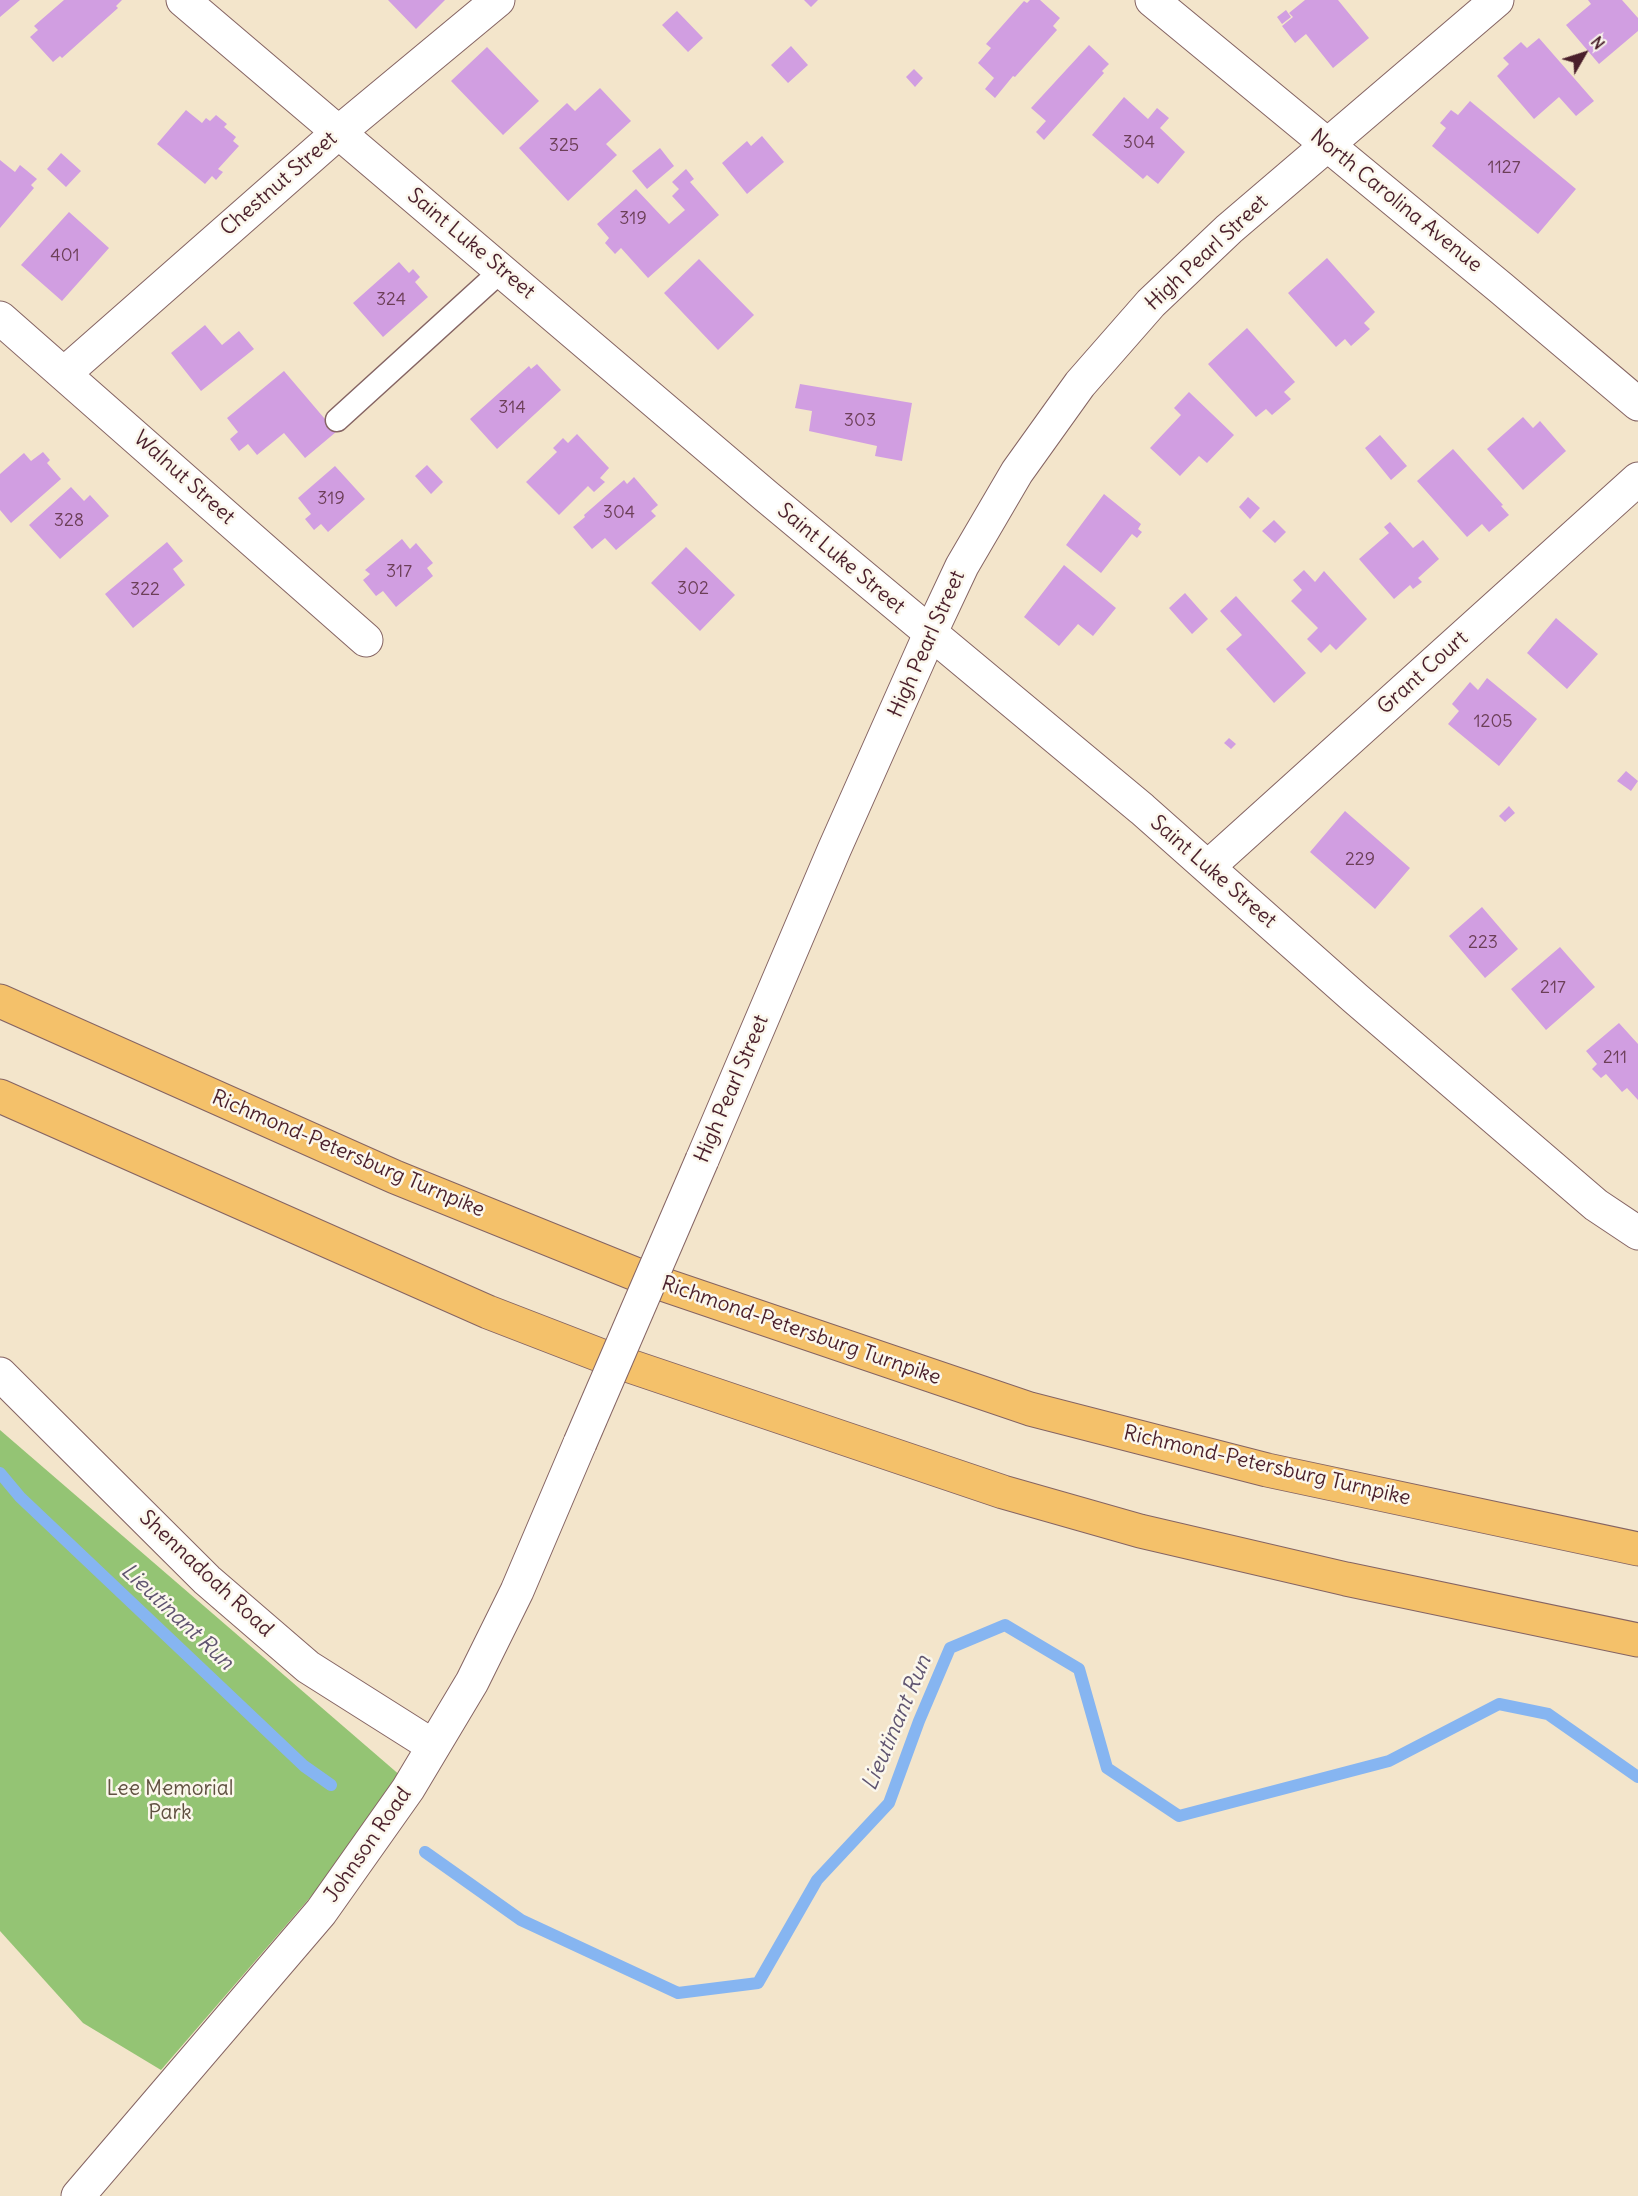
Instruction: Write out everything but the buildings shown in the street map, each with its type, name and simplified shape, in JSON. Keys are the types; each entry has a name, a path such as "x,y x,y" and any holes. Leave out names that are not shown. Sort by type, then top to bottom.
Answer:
{"highway":[{"name":"Richmond-Petersburg Turnpike","path":"0,1001 395,1177 650,1280 1030,1409 1267,1470 1638,1549"},
{"path":"0,1096 488,1312 615,1361 1004,1492 1162,1536 1346,1579 1638,1640"}],"street":[{"name":"Saint Luke Street","path":"183,0 930,634 1142,809 1355,998 1596,1205 1638,1233"},
{"name":"Chestnut Street","path":"65,373 339,132 498,0"},
{"name":"North Carolina Avenue","path":"1152,0 1502,288 1638,404"},
{"name":"High Pearl Street","path":"580,1443 834,850 930,634 962,566 1017,472 1080,384 1151,303 1229,229 1497,0"},
{"name":"Walnut Street","path":"0,318 366,640"},
{"name":"Grant Court","path":"1208,867 1638,479"},
{"name":"Shennadoah Road","path":"0,1374 207,1580 308,1667 433,1746"},
{"name":"Johnson Road","path":"78,2196 321,1912 408,1790 472,1682 517,1592 580,1443"}],"lane":[{"path":"337,420 502,270"}],"green space":[{"name":"Lee Memorial Park","path":"0,1430 409,1783 161,2070 83,2023 0,1931"}],"waterway":[{"name":"Lieutinant Run","path":"0,1473 20,1497 304,1766 331,1785"},
{"name":"Lieutinant Run","path":"425,1852 521,1920 678,1993 758,1983 817,1880 889,1803 919,1721 950,1648 1005,1625 1079,1669 1107,1768 1179,1816 1389,1761 1499,1704 1548,1714 1638,1777"}]}
